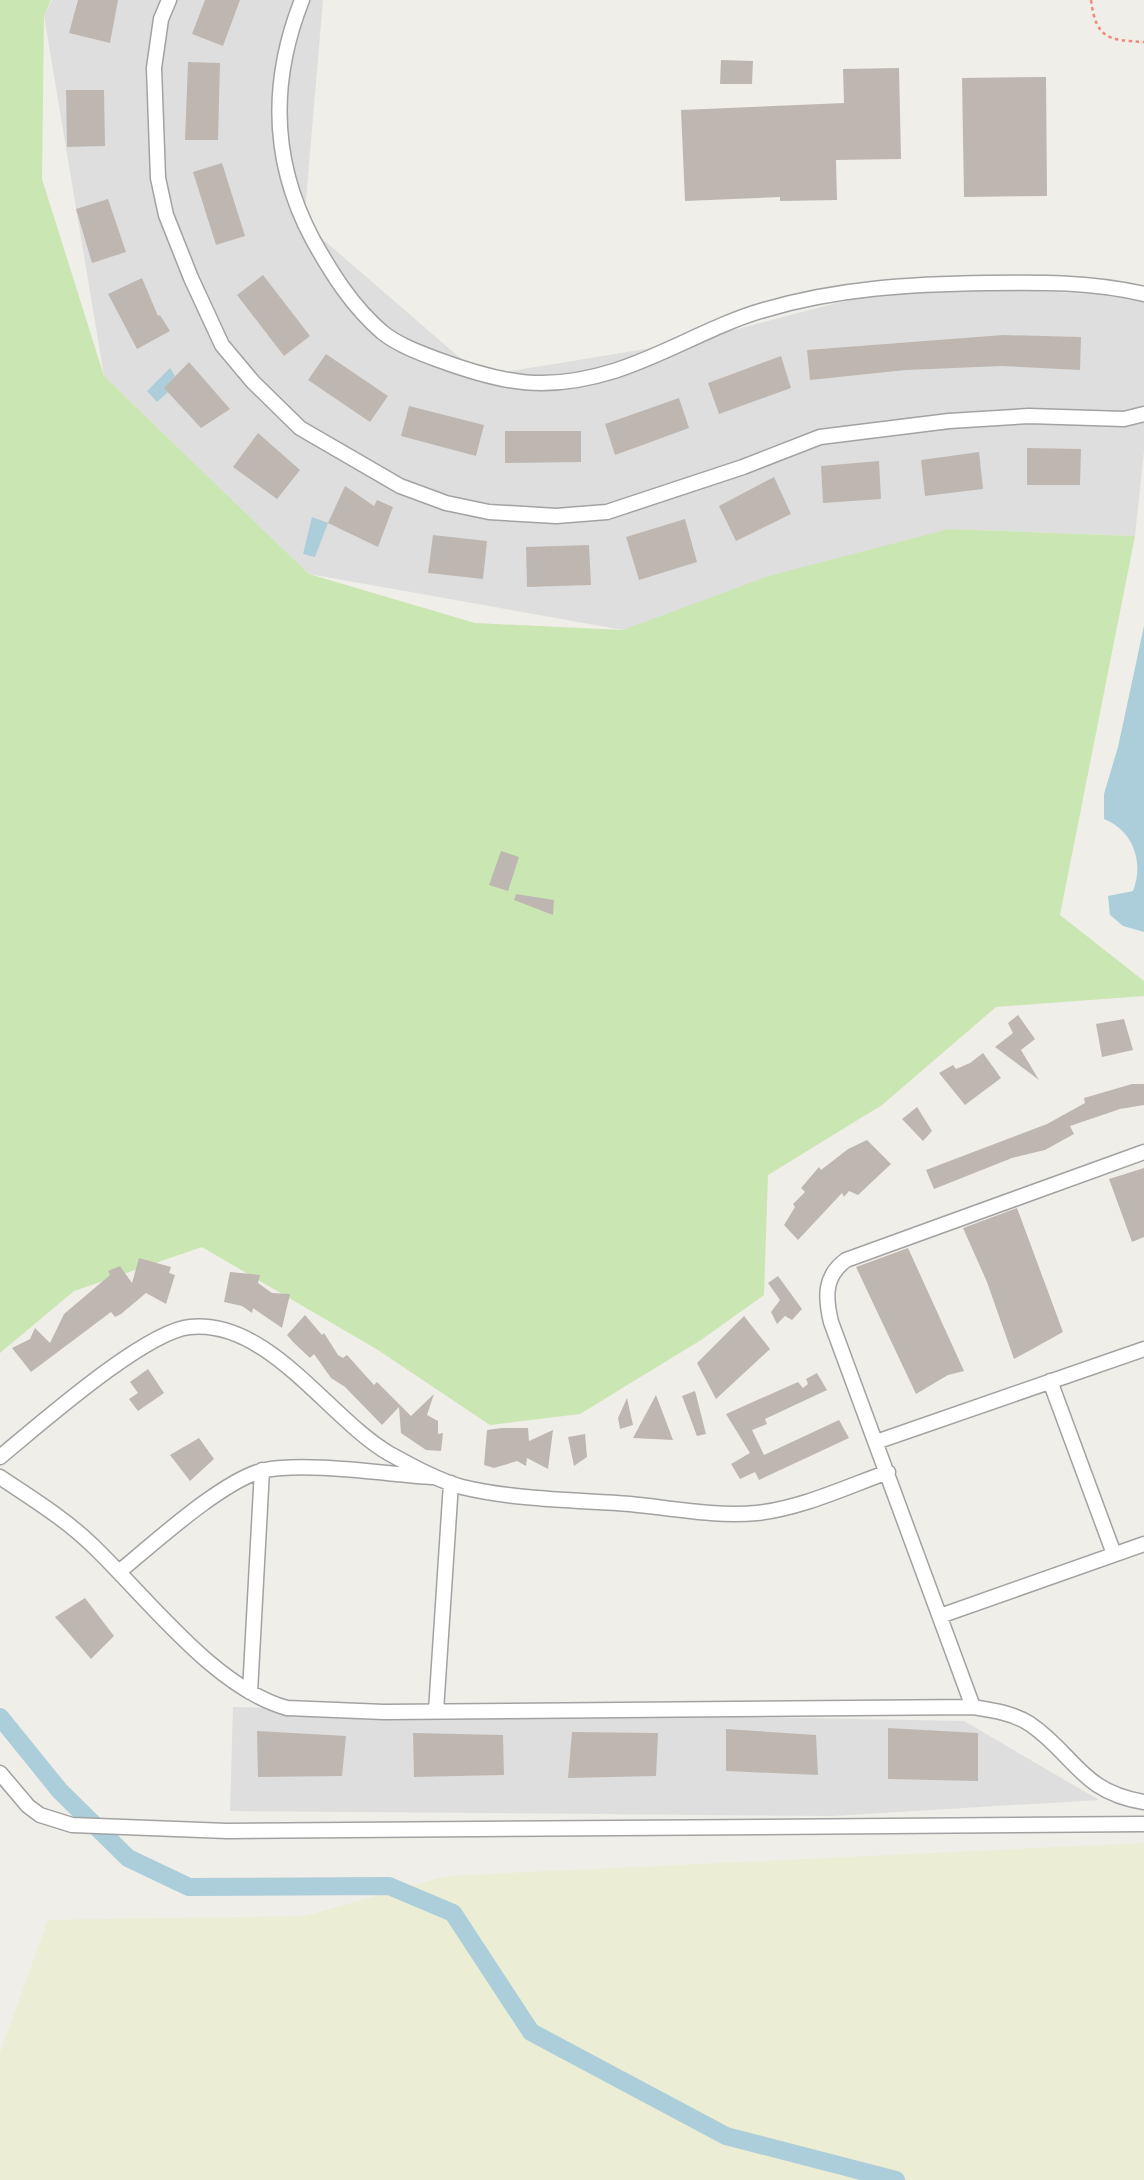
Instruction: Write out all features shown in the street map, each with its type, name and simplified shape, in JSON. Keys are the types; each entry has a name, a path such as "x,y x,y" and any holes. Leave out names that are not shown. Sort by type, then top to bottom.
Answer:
{"street":[{"path":"169,0 162,19 155,68 159,178 166,215 217,334 253,382 300,428 400,486 446,503 489,512 556,516 607,512 743,467 820,437 949,421 1029,416 1124,419 1144,414"},
{"path":"302,0 281,64 278,134 285,172 304,223 332,275 385,335 416,352 481,376 530,386 576,382 653,357 761,310 831,293 884,286 1035,282 1144,294"},
{"path":"973,1707 828,1310 829,1279 846,1260 1144,1152"},
{"path":"0,1457 85,1389 155,1339 187,1327 201,1326 228,1331 248,1340 318,1393 367,1438 391,1455 444,1480 480,1490 755,1513 807,1501 888,1472"},
{"path":"876,1442 1144,1349"},
{"path":"1050,1381 1114,1554"},
{"path":"120,1571 232,1485 262,1470 289,1468 444,1480"},
{"path":"250,1692 262,1470"},
{"path":"0,1477 69,1525 120,1571 198,1652 250,1692 287,1708 436,1711 973,1707 1014,1716 1030,1724 1097,1786 1112,1795 1144,1802"},
{"path":"436,1711 444,1480"},
{"path":"940,1616 1144,1544"},
{"path":"0,1773 28,1806 40,1815 72,1825 227,1830 502,1830 1144,1824"}],"path":[{"path":"1091,0 1098,29 1105,36 1144,41"}],"shaded area":[{"path":"52,0 323,0 304,223 481,376 688,342 909,284 1144,297 1144,451 1135,536 949,529 623,630 309,574 104,376 44,16"},
{"path":"233,1707 964,1721 1099,1800 833,1816 230,1811"}],"green space":[{"path":"0,0 51,0 44,16 42,179 104,376 309,574 475,623 623,630 769,576 949,529 1135,536 1060,915 1144,981 1144,996 996,1007 882,1105 768,1175 764,1295 701,1340 580,1414 490,1425 378,1350 202,1247 74,1291 0,1353"},
{"path":"1144,1843 1144,2180 0,2180 0,2053 48,1920 305,1916 447,1876"}],"water":[{"path":"170,368 175,376 165,388 168,392 157,402 147,391"},
{"path":"312,517 328,523 315,557 303,554"},
{"path":"1144,626 1144,932 1123,926 1110,915 1108,896 1133,891 1137,859 1123,831 1104,819 1104,794 1118,747"}],"building":[{"path":"78,0 118,0 110,43 69,33"},
{"path":"205,0 240,0 223,46 192,34"},
{"path":"721,60 753,61 752,84 720,84"},
{"path":"188,62 220,63 218,140 185,140"},
{"path":"899,68 901,159 836,160 837,200 780,201 780,197 685,201 681,110 844,103 843,69"},
{"path":"1046,77 1047,196 964,197 962,78"},
{"path":"66,90 104,90 105,146 67,147"},
{"path":"222,163 245,236 216,245 193,172"},
{"path":"108,199 126,252 92,263 76,209"},
{"path":"263,275 310,336 284,356 237,295"},
{"path":"142,278 158,316 160,315 170,331 137,349 108,294"},
{"path":"1003,335 1081,337 1080,370 1002,366 906,370 810,380 807,350"},
{"path":"326,354 388,396 370,422 308,380"},
{"path":"781,356 791,388 719,414 708,383"},
{"path":"189,362 230,409 201,428 164,388"},
{"path":"679,398 689,428 615,455 605,424"},
{"path":"409,406 484,425 476,456 401,436"},
{"path":"505,431 581,431 581,462 505,463"},
{"path":"258,433 300,470 277,499 233,467"},
{"path":"1027,448 1081,449 1080,485 1027,485"},
{"path":"979,452 983,489 925,496 921,460"},
{"path":"879,461 881,499 823,503 821,466"},
{"path":"774,477 791,514 736,541 719,506"},
{"path":"345,486 374,506 377,500 393,507 378,547 328,523"},
{"path":"685,519 697,562 639,580 626,537"},
{"path":"433,535 487,541 483,579 428,573"},
{"path":"589,545 591,585 527,587 526,547"},
{"path":"501,851 519,857 508,891 489,885"},
{"path":"516,894 554,900 553,915 514,900"},
{"path":"1018,1015 1035,1039 1021,1050 1039,1080 995,1047 1013,1033 1008,1023"},
{"path":"1124,1019 1133,1050 1102,1057 1096,1024"},
{"path":"983,1053 1001,1078 965,1105 939,1073 953,1065 956,1069 970,1063"},
{"path":"1132,1084 1144,1084 1144,1105 1120,1109 1070,1126 1074,1134 1045,1150 1012,1158 934,1189 926,1170 1047,1124 1085,1103 1084,1098"},
{"path":"917,1107 932,1131 923,1141 902,1119"},
{"path":"867,1140 891,1164 858,1195 849,1191 844,1197 842,1193 798,1240 784,1225 795,1207 793,1204 805,1192 801,1188 819,1167 821,1170 848,1149"},
{"path":"1144,1168 1144,1237 1132,1242 1109,1179"},
{"path":"1017,1208 1063,1332 1014,1359 987,1282 963,1228"},
{"path":"908,1248 964,1371 948,1375 916,1394 856,1267"},
{"path":"139,1258 171,1267 169,1273 175,1275 166,1304 146,1293 121,1314 115,1317 111,1312 31,1372 12,1348 30,1339 35,1328 50,1343 64,1314 110,1275 108,1271 120,1266 132,1283"},
{"path":"230,1272 260,1275 258,1283 272,1293 290,1294 282,1328 253,1308 252,1313 242,1306 224,1302"},
{"path":"778,1276 802,1309 792,1320 785,1316 777,1324 771,1312 780,1300 768,1283"},
{"path":"305,1315 322,1335 324,1333 338,1355 343,1358 347,1355 374,1385 377,1382 411,1416 434,1394 427,1415 438,1421 438,1434 443,1433 441,1451 426,1450 401,1433 399,1407 382,1425 345,1387 331,1378 314,1354 310,1358 293,1342 287,1335"},
{"path":"744,1316 770,1349 716,1399 697,1363"},
{"path":"148,1369 164,1393 138,1411 129,1399 138,1393 130,1382"},
{"path":"817,1373 827,1390 765,1419 767,1424 752,1430 764,1455 839,1420 849,1438 759,1480 755,1472 740,1479 731,1464 750,1453 726,1414 798,1382 803,1388 808,1384 806,1379"},
{"path":"695,1391 706,1434 697,1436 682,1396"},
{"path":"656,1395 673,1440 633,1438"},
{"path":"627,1398 633,1425 620,1429 618,1418"},
{"path":"528,1428 529,1441 553,1430 548,1469 527,1458 526,1466 517,1461 494,1468 484,1465 487,1430"},
{"path":"585,1434 587,1457 574,1466 568,1437"},
{"path":"199,1438 214,1459 190,1481 170,1455"},
{"path":"85,1598 114,1636 91,1659 55,1617"},
{"path":"888,1728 978,1733 978,1781 888,1779"},
{"path":"726,1729 816,1735 818,1775 726,1771"},
{"path":"257,1731 346,1736 342,1776 258,1777"},
{"path":"572,1732 658,1733 656,1776 568,1778"},
{"path":"413,1733 503,1735 504,1775 414,1777"}],"waterway":[{"path":"0,1717 60,1791 128,1858 189,1887 389,1886 453,1913 531,2032 726,2136 896,2180"}]}
